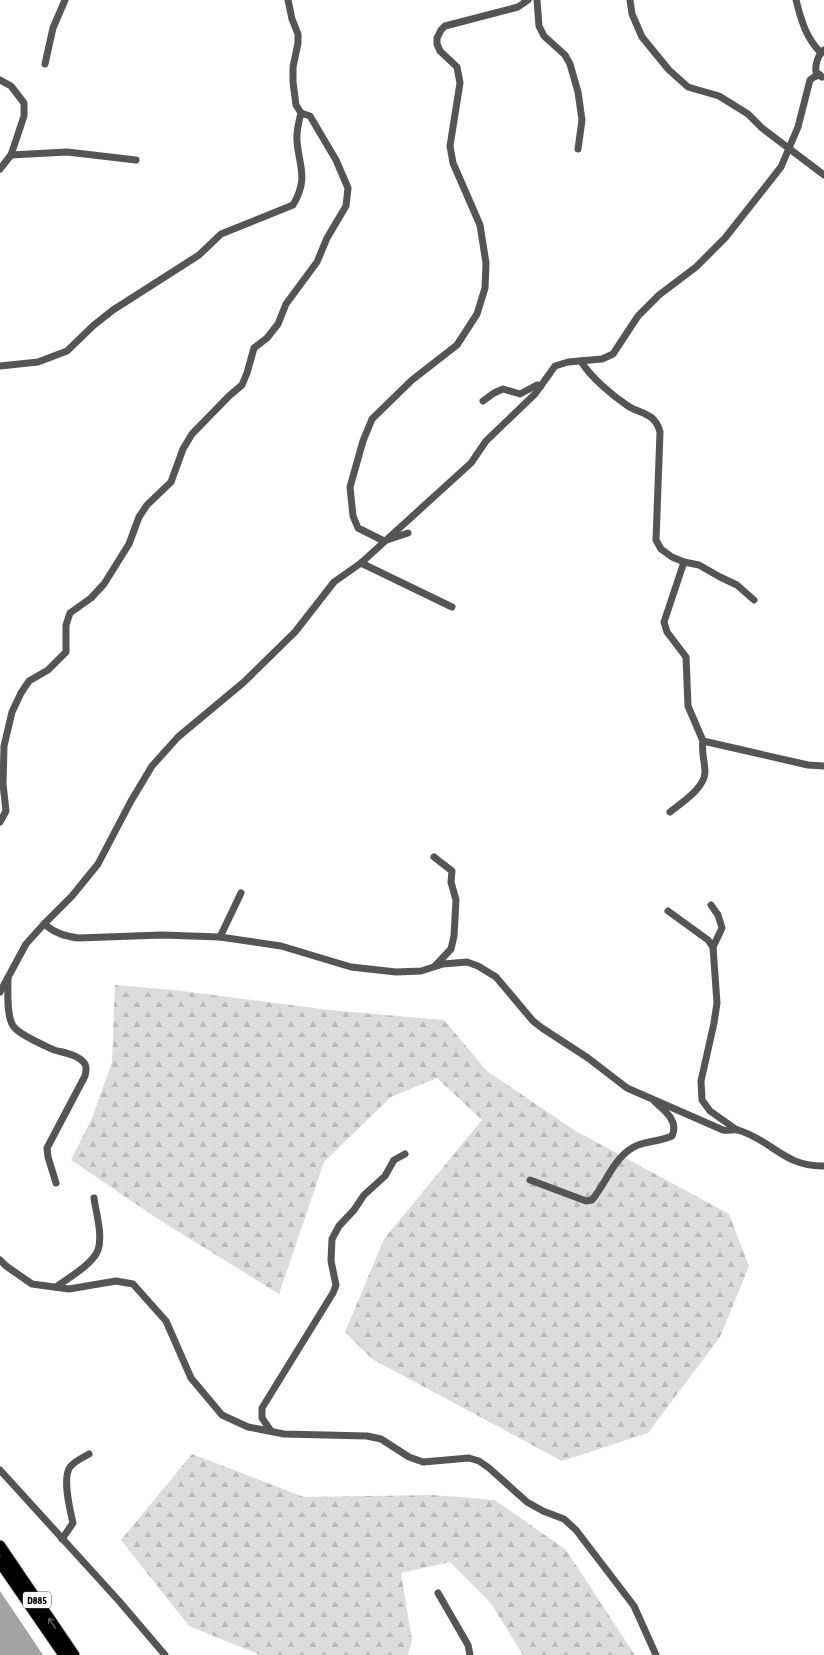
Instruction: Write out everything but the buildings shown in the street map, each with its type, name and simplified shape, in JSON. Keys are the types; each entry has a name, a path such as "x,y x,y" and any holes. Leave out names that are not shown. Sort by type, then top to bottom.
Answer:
{"highway":[{"name":"D885","path":"0,1546 74,1655"},
{"name":"D885","path":"0,1562 64,1655"}],"street":[{"path":"45,64 53,28 65,0"},
{"path":"0,822 6,811 3,784 4,746 12,712 21,693 29,681 48,670 66,652 66,625 70,613 91,598 104,584 134,535 139,517 147,505 171,482 183,449 192,434 229,396 242,385 248,373 254,348 267,338 278,324 286,304 317,262 327,238 346,206 348,188 336,160 310,116 301,113 296,105 292,77 298,43 298,34 292,19 288,0"},
{"path":"408,533 384,541 358,528 353,516 350,488 363,441 372,419 412,380 457,345 477,314 485,288 486,263 480,225 454,164 450,146 460,83 457,67 440,51 437,44 437,38 445,26 518,7 528,0"},
{"path":"537,0 540,26 544,36 565,55 570,64 578,92 582,120 578,148"},
{"path":"630,0 632,14 642,37 669,70 688,87 719,96 748,114 762,128 824,174"},
{"path":"796,0 801,22 810,42 822,51 816,67 816,72 822,77"},
{"path":"0,992 26,944 72,896 98,864 130,801 152,766 178,737 244,682 295,632 334,582 361,563 471,463 486,441 535,394 554,366 568,362 602,358 612,354 642,312 659,295 696,267 725,238 774,177 781,167 802,114 810,80 814,77 822,77"},
{"path":"0,80 11,86 24,103 24,116 11,155 0,169"},
{"path":"0,366 38,362 67,351 94,325 114,310 199,255 221,234 293,205 299,195 302,172 297,140 301,113"},
{"path":"11,155 67,152 136,160"},
{"path":"581,361 589,373 618,399 656,421 660,432 656,506 656,540 661,549 672,557 684,562 699,565 737,585 754,600"},
{"path":"483,401 494,393 503,389 520,394 537,385 541,386"},
{"path":"670,812 693,794 703,781 705,774 702,747 703,741 688,706 686,657 667,632 664,622 684,562"},
{"path":"361,563 452,607"},
{"path":"703,741 808,765 824,766"},
{"path":"432,969 451,949 454,936 456,900 451,882 452,871 434,857"},
{"path":"220,937 241,893"},
{"path":"711,905 718,915 722,928 714,947 717,1003 701,1081 702,1100 710,1111 737,1130 764,1143 788,1159 808,1166 824,1166"},
{"path":"668,911 708,940 714,947"},
{"path":"44,924 58,934 78,938 162,935 220,937 281,946 351,967 396,972 421,971 432,969 443,964 467,962 488,971 496,977 533,1021 588,1058 627,1088 652,1100 674,1107 723,1130 737,1130"},
{"path":"8,976 9,1018 13,1026 19,1032 54,1049 77,1057 85,1064 87,1071 47,1148 48,1157 56,1183"},
{"path":"530,1180 586,1201 592,1200 615,1165 626,1152 638,1145 672,1136 674,1125 671,1116 652,1100"},
{"path":"271,1432 262,1418 262,1408 333,1293 336,1285 330,1250 332,1239 339,1226 354,1210 364,1195 385,1176 394,1160 405,1154"},
{"path":"56,1287 90,1261 98,1251 99,1236 94,1198"},
{"path":"0,1260 32,1284 69,1289 116,1281 133,1284 166,1321 191,1378 222,1416 248,1427 284,1434 367,1436 381,1438 408,1457 423,1462 469,1458 479,1461 527,1502 542,1511 564,1519 576,1530 634,1606 656,1655"},
{"path":"62,1539 73,1523 67,1497 70,1468 89,1454"},
{"path":"0,1470 165,1655"},
{"path":"438,1592 468,1645 470,1655"}],"green space":[{"path":"115,985 174,990 329,1010 444,1020 487,1071 574,1130 729,1214 749,1266 720,1337 648,1433 562,1461 372,1359 345,1332 384,1239 482,1120 437,1078 391,1097 324,1162 279,1294 158,1219 71,1160 92,1118 112,1062"},
{"path":"192,1454 304,1497 433,1495 495,1500 566,1550 635,1655 523,1655 490,1602 450,1562 401,1573 412,1640 408,1655 260,1655 189,1626 121,1540"}],"shaded area":[{"path":"0,1591 43,1655 0,1655"}]}
